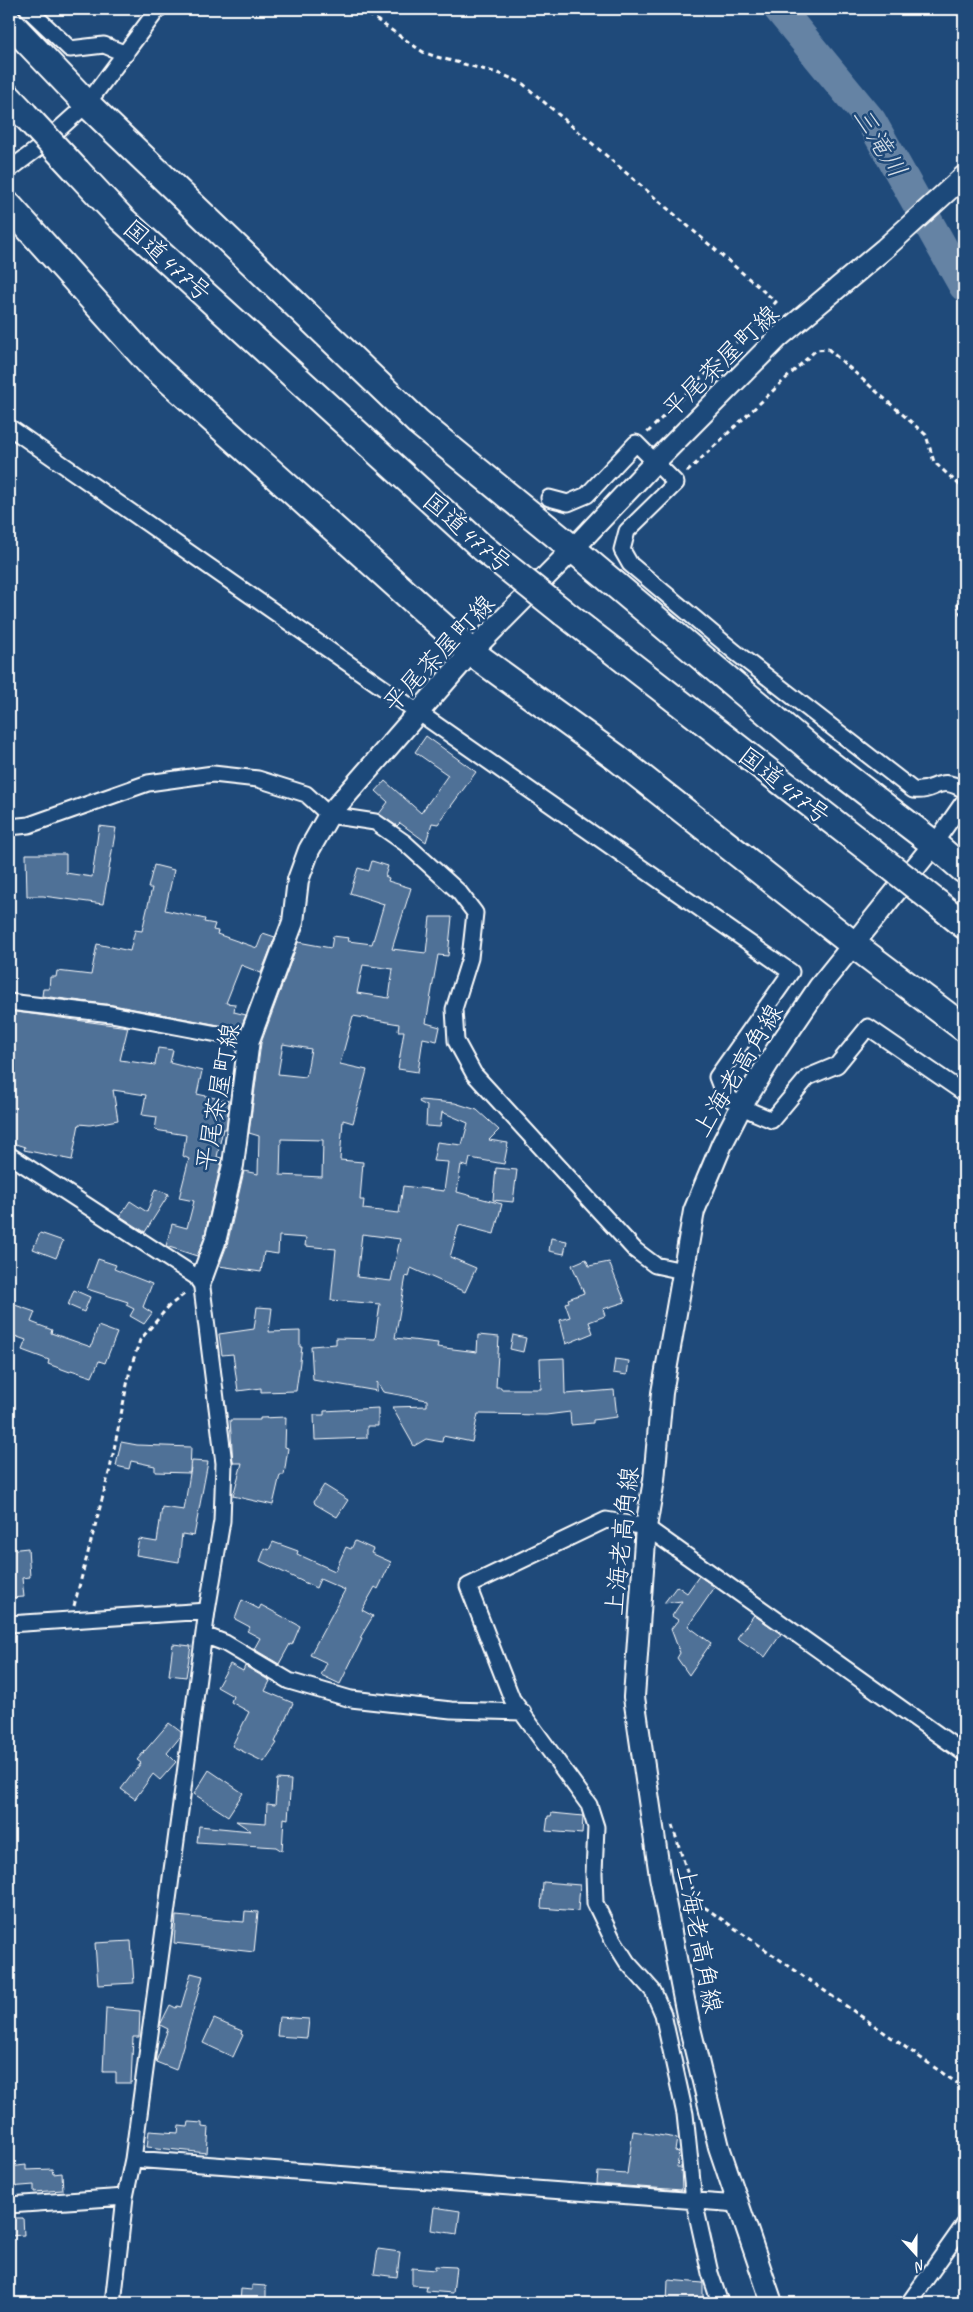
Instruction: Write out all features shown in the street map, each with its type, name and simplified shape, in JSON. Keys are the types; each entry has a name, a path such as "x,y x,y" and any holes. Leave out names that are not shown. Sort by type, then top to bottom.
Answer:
{"highway":[{"path":"9,22 87,104 418,422 573,549 819,756 934,844 964,870"},
{"name":"国道477号","path":"17,107 122,219 483,548 964,925"},
{"path":"9,206 148,362 471,652 616,758 854,945 964,1028"}],"main road":[{"name":"平尾茶屋町線","path":"201,1280 215,1242 233,1165 248,1040 293,922 298,880 309,850 329,814 471,652 779,337 884,249 964,176"},
{"name":"上海老高角線","path":"772,2303 719,2147 688,2020 660,1876 634,1697 646,1527 654,1480 662,1393 694,1211 722,1144 740,1107 819,987 934,844"}],"street":[{"path":"28,9 70,49 104,45 126,54"},
{"path":"9,170 37,149 87,104 158,9"},
{"path":"9,427 791,972 717,1077 721,1090 740,1107 772,1120 808,1077 837,1065 868,1027 964,1093"},
{"path":"549,498 568,503 587,495 636,443 676,483 627,531 622,550 630,564 735,652 913,790 924,791 940,782 954,784 964,790"},
{"path":"9,827 29,825 148,783 213,774 258,779 306,794 329,814 375,822 405,843 459,892 475,914 470,958 454,1009 456,1042 474,1074 635,1250 656,1264 683,1271"},
{"path":"934,844 964,801"},
{"path":"9,1002 110,1014 248,1040"},
{"path":"9,1156 201,1280 224,1463 222,1521 206,1612 133,2159 125,2197 113,2303"},
{"path":"720,2303 710,2273 694,2201 685,2114 663,2014 653,1991 627,1962 612,1938 595,1903 596,1828 589,1805 512,1699 468,1586 606,1520 646,1527 964,1753"},
{"path":"9,1624 206,1612"},
{"path":"204,1635 225,1643 289,1681 351,1698 451,1710 523,1712"},
{"path":"133,2159 738,2204"},
{"path":"9,2205 125,2197"},
{"path":"909,2303 964,2225"}],"path":[{"path":"360,9 424,52 501,74 522,83 776,302 636,443"},
{"path":"676,483 816,350 828,349 926,435 934,462 964,489"},
{"path":"964,586 958,595 958,608 964,619"},
{"path":"70,1620 110,1469 130,1370 140,1340 169,1306 201,1280"},
{"path":"670,1817 697,1902 964,2088"}],"building":[{"path":"426,736 476,772 438,824 432,823 426,842 400,823 397,826 379,814 388,802 376,791 385,781 421,813 448,775 415,752"},
{"path":"99,826 116,828 103,904 43,896 27,896 26,854 66,854 66,873 92,877"},
{"path":"372,861 388,866 385,876 389,878 388,881 411,888 392,949 426,953 430,917 452,917 448,956 438,955 426,1023 440,1027 437,1041 423,1038 418,1072 398,1069 404,1031 398,1031 399,1024 353,1016 340,1064 367,1070 353,1123 343,1120 340,1160 363,1162 360,1200 364,1200 363,1209 399,1213 403,1186 444,1191 448,1162 433,1161 437,1142 462,1145 468,1123 442,1112 440,1127 426,1126 427,1106 419,1102 420,1100 455,1103 477,1110 499,1130 489,1140 508,1143 504,1164 470,1158 468,1167 461,1165 457,1192 502,1204 494,1234 459,1225 450,1257 476,1268 465,1292 411,1268 409,1277 406,1276 395,1338 438,1343 437,1347 477,1352 478,1335 499,1337 496,1387 501,1387 501,1389 541,1389 540,1359 564,1358 565,1394 614,1390 617,1417 593,1420 593,1423 571,1425 570,1412 546,1415 478,1414 472,1442 443,1436 442,1442 426,1439 414,1446 392,1407 427,1406 427,1400 383,1392 377,1382 377,1391 313,1380 311,1346 336,1344 336,1338 375,1339 380,1304 331,1300 336,1249 305,1246 306,1238 279,1236 278,1254 264,1252 261,1272 219,1266 227,1245 244,1171 258,1174 259,1136 249,1133 261,1043 298,942 331,948 333,936 349,938 348,941 372,944 384,904 350,893 358,868 369,871","holes":["363,965 393,969 389,998 357,993","283,1044 311,1049 306,1077 278,1074","281,1139 323,1140 322,1177 280,1175","362,1234 400,1239 391,1281 357,1277"]},
{"path":"154,865 174,870 165,910 205,919 204,922 215,924 213,930 218,931 217,934 257,948 263,933 275,937 261,973 241,965 226,1003 235,1004 234,1012 246,1015 240,1029 113,1005 42,996 43,989 49,989 50,977 56,977 57,971 91,975 97,944 130,951 135,930 142,931 152,888 148,888"},
{"path":"9,1011 128,1027 120,1060 155,1065 158,1048 173,1050 170,1063 202,1071 197,1094 229,1101 226,1129 223,1129 217,1157 222,1158 221,1163 204,1239 197,1256 166,1246 172,1224 187,1228 194,1201 179,1198 189,1159 183,1156 186,1135 155,1130 157,1117 142,1115 146,1095 113,1090 118,1120 90,1125 79,1124 72,1160 24,1150 25,1147 9,1142"},
{"path":"496,1168 517,1170 513,1202 493,1200"},
{"path":"155,1189 169,1194 145,1232 120,1216 130,1201 147,1212"},
{"path":"40,1233 63,1241 56,1258 33,1249"},
{"path":"551,1238 567,1241 564,1254 549,1251"},
{"path":"98,1259 116,1265 114,1269 152,1284 143,1307 152,1313 144,1324 130,1316 134,1309 126,1305 128,1302 87,1289"},
{"path":"586,1259 589,1266 609,1262 625,1302 603,1309 605,1316 589,1322 593,1333 566,1344 560,1320 570,1317 565,1303 569,1302 568,1299 584,1293 572,1265"},
{"path":"74,1290 90,1297 84,1312 68,1305"},
{"path":"15,1305 35,1312 31,1322 52,1330 51,1333 91,1347 98,1326 117,1333 105,1363 99,1361 92,1377 48,1364 49,1360 22,1350 26,1340 9,1334 9,1321"},
{"path":"257,1307 272,1308 269,1332 300,1331 300,1347 302,1347 296,1391 261,1392 261,1388 238,1391 233,1354 222,1355 219,1334 254,1329"},
{"path":"513,1335 526,1338 523,1352 510,1349"},
{"path":"615,1359 629,1361 627,1375 613,1373"},
{"path":"378,1408 378,1426 367,1426 367,1438 315,1440 314,1415 324,1415 324,1411"},
{"path":"286,1417 285,1447 288,1448 284,1475 280,1475 273,1505 233,1496 242,1463 233,1463 230,1420 260,1420 260,1418"},
{"path":"121,1442 137,1445 191,1447 190,1473 155,1472 155,1466 131,1461 129,1469 116,1466"},
{"path":"192,1461 208,1462 194,1536 182,1534 179,1562 136,1555 139,1539 157,1542 162,1507 184,1510"},
{"path":"324,1485 348,1500 337,1517 315,1504 314,1501"},
{"path":"355,1541 373,1549 371,1553 391,1562 378,1589 375,1587 362,1610 373,1616 360,1638 362,1639 340,1684 321,1675 327,1663 310,1655 345,1590 320,1579 316,1588 260,1561 265,1548 269,1550 273,1542 298,1551 297,1554 335,1571 346,1547 351,1549"},
{"path":"28,1548 30,1577 22,1578 24,1597 9,1598 9,1550"},
{"path":"699,1576 715,1587 688,1626 711,1643 689,1675 677,1658 680,1653 671,1629 678,1620 672,1616 682,1601 664,1603 677,1586 687,1593"},
{"path":"242,1600 259,1609 261,1605 300,1626 292,1645 290,1644 279,1664 254,1649 260,1638 247,1631 250,1627 235,1619"},
{"path":"754,1615 781,1634 765,1657 737,1638"},
{"path":"173,1644 191,1646 186,1677 169,1675"},
{"path":"230,1664 243,1671 245,1666 270,1681 265,1691 293,1703 275,1742 277,1743 264,1762 232,1746 249,1712 231,1702 233,1696 217,1687"},
{"path":"169,1723 181,1732 181,1736 167,1753 176,1762 160,1780 153,1774 135,1799 121,1789 141,1763 137,1760"},
{"path":"209,1770 243,1793 228,1816 194,1794"},
{"path":"277,1779 291,1780 288,1819 284,1818 282,1851 276,1847 197,1842 199,1826 251,1831 236,1821 266,1823 267,1804 275,1805"},
{"path":"552,1813 583,1816 582,1834 546,1831 548,1816 551,1816"},
{"path":"543,1882 580,1885 578,1911 541,1908"},
{"path":"245,1911 258,1912 254,1952 174,1943 176,1916 244,1922"},
{"path":"131,1941 134,1983 98,1985 95,1943"},
{"path":"191,1973 203,1976 176,2070 156,2062 168,2029 160,2025 170,2005 176,2008 177,2006 181,2007"},
{"path":"106,2008 140,2011 139,2037 133,2037 131,2083 116,2083 116,2072 103,2072"},
{"path":"279,2017 309,2019 307,2038 277,2036"},
{"path":"214,2019 242,2031 241,2034 243,2035 233,2057 203,2043"},
{"path":"189,2122 202,2123 202,2127 209,2128 207,2153 147,2147 149,2131 178,2133 179,2126 188,2127"},
{"path":"633,2131 677,2138 675,2151 679,2152 677,2167 681,2167 682,2190 597,2184 598,2172 627,2174"},
{"path":"26,2165 26,2170 52,2169 53,2174 62,2173 63,2190 34,2192 34,2185 9,2187 9,2167"},
{"path":"434,2207 460,2211 457,2234 431,2230"},
{"path":"9,2218 23,2218 24,2235 9,2236"},
{"path":"378,2249 400,2252 397,2277 374,2274"},
{"path":"435,2266 456,2267 453,2293 426,2291 427,2286 412,2285 412,2268 435,2270"},
{"path":"668,2280 703,2283 703,2303 667,2303"},
{"path":"252,2285 266,2286 266,2303 240,2303 241,2289 252,2290"}],"waterway":[{"name":"三滝川","path":"779,9 871,121 964,286"}]}
